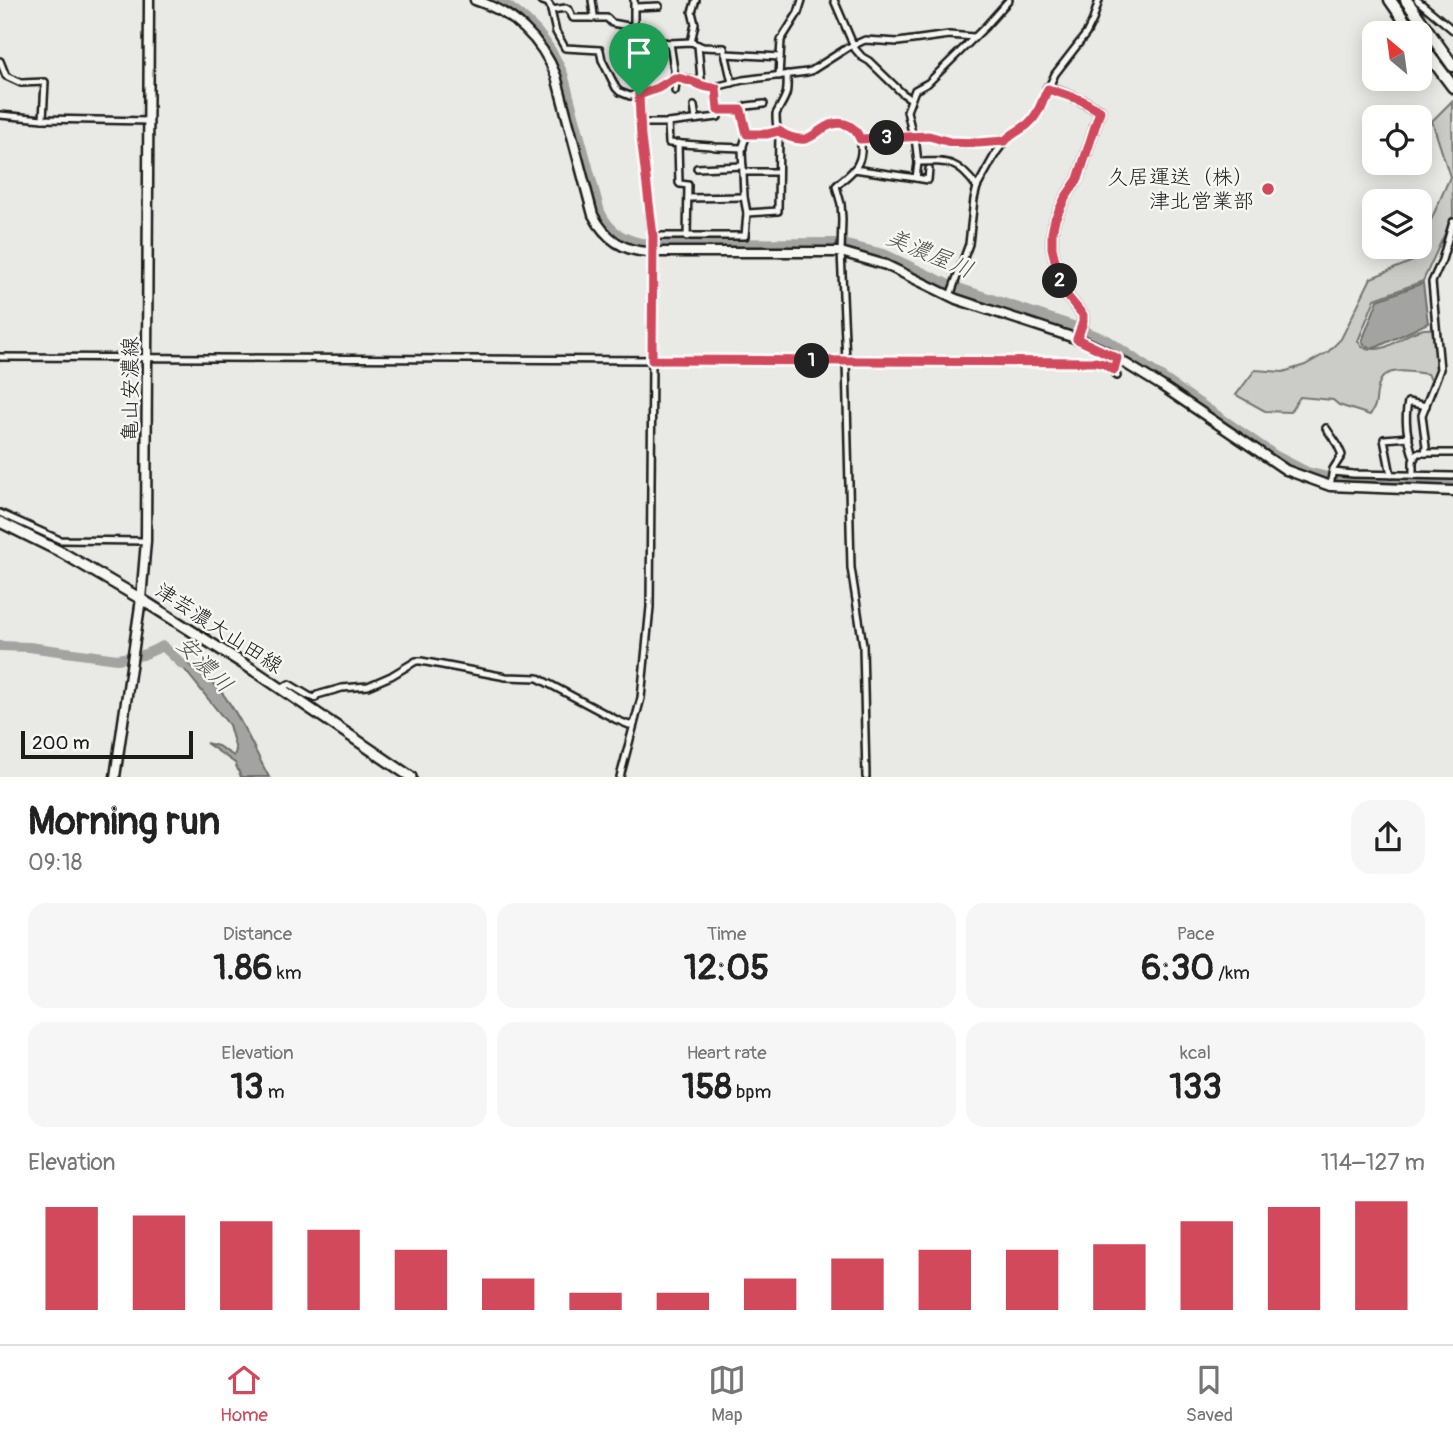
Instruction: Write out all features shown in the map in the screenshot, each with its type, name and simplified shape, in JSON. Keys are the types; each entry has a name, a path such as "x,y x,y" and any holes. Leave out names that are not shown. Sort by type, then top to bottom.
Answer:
{"highway":[{"path":"1390,0 1405,21"},
{"path":"1406,0 1453,66"},
{"path":"1432,59 1453,87"}],"main road":[{"name":"津芸濃大山田線","path":"0,522 61,552 141,599 411,777"}],"street":[{"name":"亀山安濃線","path":"115,777 141,599 146,541 149,0"},
{"path":"475,0 495,7 517,22 548,58 556,76 593,215 603,232 623,247 638,252 841,251 886,265 951,294 1078,336 1162,386 1286,470 1330,485 1453,491"},
{"path":"540,0 548,3 556,32 565,48 600,50 602,60 618,90 626,95 639,95 675,78 685,78 711,89 743,80 811,71 866,40 898,42 949,35 974,37"},
{"path":"564,0 565,9"},
{"path":"592,0 592,18"},
{"path":"691,42 695,24 692,12 696,0"},
{"path":"779,76 781,40 798,13 802,0"},
{"path":"834,0 853,45 862,57 911,99"},
{"path":"916,178 918,162 907,111 915,90 928,83 1009,0"},
{"path":"951,294 969,244 977,187 1005,141 1036,115 1060,66 1086,34 1099,0"},
{"path":"1418,0 1453,30"},
{"path":"634,29 635,3 659,6"},
{"path":"551,10 569,10 573,18 607,18 612,23 634,29 648,40 691,42 703,47 724,48 732,83"},
{"path":"667,32 677,83 675,91"},
{"path":"620,777 643,687 650,607 653,237 640,123 638,76 648,40"},
{"path":"698,45 700,84"},
{"path":"725,54 780,57"},
{"path":"0,61 6,76 21,83 45,82 43,119"},
{"path":"747,213 778,211 779,131 776,114 786,99 787,74"},
{"path":"640,123 718,117 716,88"},
{"path":"1048,89 1081,100 1100,111 1078,179 1065,198 1052,233 1052,248 1061,285 1083,315 1078,336"},
{"path":"718,110 741,110 747,106 764,104"},
{"path":"694,106 696,120"},
{"path":"653,237 745,236 747,213 743,148 747,134 741,110"},
{"path":"0,115 43,119 149,121"},
{"path":"668,122 669,143 743,148"},
{"path":"747,134 779,131 804,139 827,126 843,123 854,129 860,139 860,158 854,169 836,186 841,204 851,568 863,645 866,777"},
{"path":"860,139 929,136 950,142 1005,141"},
{"path":"678,143 679,183 688,186 687,237"},
{"path":"918,162 956,165 977,187"},
{"path":"697,168 777,172"},
{"path":"854,169 928,180 929,169"},
{"path":"688,198 744,197"},
{"path":"1425,453 1422,415 1440,369 1432,282 1442,260 1453,222"},
{"path":"0,357 1096,362 1104,364 1116,373 1117,358"},
{"path":"1415,458 1409,438 1406,411 1408,402 1426,406"},
{"path":"1326,428 1342,455 1332,472 1330,485"},
{"path":"1391,475 1384,439 1409,438"},
{"path":"1413,475 1413,461 1417,453 1453,453"},
{"path":"1332,472 1453,476"},
{"path":"0,513 60,540 146,541"},
{"path":"281,689 289,684 315,698 317,695 342,688 368,686 421,661 506,677 533,677 617,720 629,725 634,724"}],"shaded area":[{"path":"1452,101 1453,216 1423,281 1375,299 1358,341 1362,347 1379,349 1420,330 1437,329 1440,362 1436,375 1431,380 1428,374 1413,372 1398,371 1385,375 1370,415 1339,405 1333,400 1300,397 1290,412 1265,411 1236,395 1255,370 1283,372 1305,365 1328,352 1341,339 1371,278 1414,259 1432,259 1432,218 1450,177 1432,121"},
{"path":"1423,283 1428,323 1377,347 1364,345 1362,341 1378,300"},
{"path":"169,650 213,683 229,702 269,777 241,777 235,763 206,743 218,746 234,756 236,750 229,725"}],"waterway":[{"name":"美濃屋川","path":"498,0 537,31 557,62 563,74 600,212 608,225 625,238 648,244 838,243 884,254 949,285 1073,326 1109,341 1276,456 1307,472 1364,482 1453,481"},
{"name":"安濃川","path":"0,646 29,647 117,659 143,655 163,646 183,665"}],"place":[{"name":"久居運送（株） 津北営業部","path":"1268,189"}],"route":[{"path":"685,78 711,89 716,88 718,110 741,110 747,134 779,131 804,139 827,126 843,123 850,125 860,139 929,136 950,142 1005,141 1032,121 1048,89 1081,100 1100,111 1078,179 1055,219 1052,248 1064,292 1083,315 1077,339 1117,358 1114,370 1096,362 652,360 653,236 641,137 639,95 658,88 671,79 685,78"}]}
